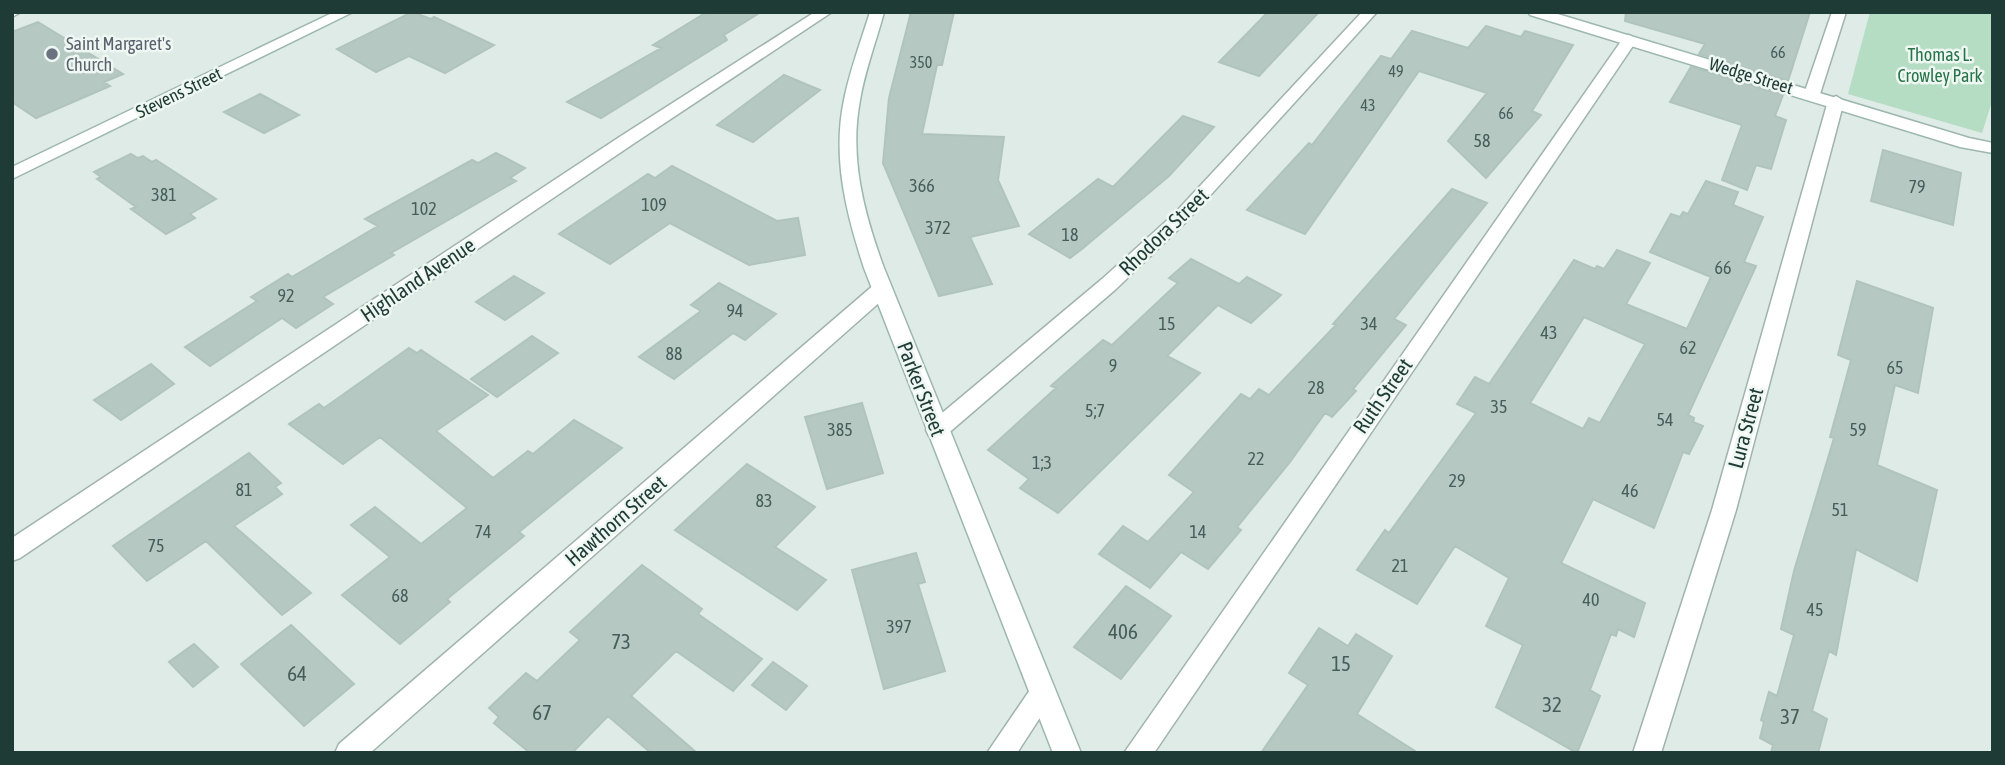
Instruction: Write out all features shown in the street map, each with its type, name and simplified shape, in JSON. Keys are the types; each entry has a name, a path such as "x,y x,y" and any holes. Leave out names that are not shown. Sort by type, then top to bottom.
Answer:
{"street":[{"name":"Stevens Street","path":"12,174 346,12"},
{"name":"Highland Avenue","path":"12,551 825,12"},
{"name":"Parker Street","path":"877,12 858,74 848,128 855,209 882,289 1067,753"},
{"name":"Rhodora Street","path":"937,430 1109,284 1179,219 1370,12"},
{"name":"Wedge Street","path":"1535,12 1556,15 1629,40 1993,148"},
{"path":"1812,94 1839,12"},
{"name":"Ruth Street","path":"1138,753 1629,40"},
{"name":"Lura Street","path":"1647,753 1724,510 1836,101"},
{"name":"Wedge Street","path":"1966,142 1993,155"},
{"name":"Hawthorn Street","path":"349,753 882,289"},
{"path":"1001,753 1043,693"}],"green space":[{"name":"Thomas L. Crowley Park","path":"1870,12 1993,12 1993,98 1982,133 1848,94"}],"building":[{"path":"412,12 431,19 434,17 494,45 445,73 409,56 376,72 337,49"},
{"path":"707,12 761,12 724,35 727,40 601,118 567,102 661,48 653,45"},
{"path":"911,12 954,12 942,65 937,65 922,134 1004,137 998,180 1019,226 970,237 992,284 939,296 883,163 889,98"},
{"path":"1268,12 1319,12 1259,76 1219,62"},
{"path":"1626,12 1810,12 1788,81 1699,54 1705,44 1625,21"},
{"name":"Saint Margaret's Church","path":"38,22 123,74 104,82 110,86 36,118 12,102 12,32"},
{"path":"1486,26 1521,37 1525,31 1573,45 1532,111 1541,115 1486,178 1448,141 1487,93 1419,71 1305,234 1247,210 1309,143 1312,145 1381,56 1391,59 1412,31 1468,48"},
{"path":"1691,67 1783,95 1775,116 1786,120 1771,169 1756,165 1747,190 1722,180 1742,125 1670,102"},
{"path":"784,75 820,90 753,142 717,125"},
{"path":"260,94 299,115 264,133 224,112"},
{"path":"1183,116 1214,127 1169,176 1082,249 1070,258 1029,234 1098,179 1113,187"},
{"path":"1883,150 1961,173 1953,225 1871,201"},
{"path":"496,153 525,168 510,178 516,181 391,253 394,255 323,297 333,304 296,328 282,318 210,366 185,347 257,301 251,297 288,274 292,277 378,226 365,219 472,160 478,163"},
{"path":"131,154 138,158 143,156 152,162 156,160 216,199 190,214 195,218 166,234 131,209 136,207 97,179 101,177 94,172"},
{"path":"672,166 777,221 798,218 805,255 749,265 670,223 610,264 559,234 648,174 655,178"},
{"path":"1706,181 1738,192 1733,205 1763,217 1744,262 1756,266 1688,415 1694,418 1693,422 1703,426 1689,454 1683,452 1654,528 1593,499 1561,563 1645,603 1634,637 1618,629 1616,636 1611,634 1590,690 1600,696 1577,753 1496,707 1523,645 1486,626 1509,578 1455,546 1417,604 1357,570 1385,530 1389,533 1476,413 1457,404 1475,377 1489,384 1574,260 1595,269 1597,266 1604,269 1617,250 1650,263 1626,304 1687,329 1711,277 1650,252 1671,214 1680,217 1683,212 1688,214","holes":["1584,317 1645,344 1600,423 1589,418 1583,429 1530,403"]},
{"path":"1452,189 1487,203 1394,319 1406,325 1353,389 1356,391 1332,417 1325,413 1290,462 1237,527 1241,530 1208,569 1181,552 1150,588 1099,554 1123,526 1148,542 1194,492 1169,475 1241,394 1250,399 1259,389 1269,395 1336,325 1333,324"},
{"path":"1191,259 1239,284 1247,277 1281,295 1251,323 1218,305 1167,356 1200,373 1058,513 1020,488 1029,479 988,450 1056,388 1051,386 1103,340 1112,345 1178,283 1169,278"},
{"path":"514,276 544,293 505,320 476,302"},
{"path":"1857,281 1933,308 1918,393 1895,385 1877,465 1937,490 1917,581 1856,549 1836,655 1829,651 1812,711 1827,719 1818,753 1771,753 1773,745 1760,738 1764,722 1761,720 1769,692 1777,696 1794,635 1781,629 1794,571 1834,438 1830,437 1851,360 1838,355"},
{"path":"719,283 776,314 745,340 733,333 674,379 639,357 701,311 691,305"},
{"path":"532,336 558,353 497,397 471,379"},
{"path":"409,348 417,353 421,350 488,395 436,431 493,478 528,451 533,454 574,420 622,448 519,532 524,536 447,599 450,602 400,644 342,595 390,557 351,525 375,507 421,544 467,508 380,437 343,464 289,424 319,404 324,408"},
{"path":"151,364 174,384 121,420 94,400"},
{"path":"862,403 883,473 827,489 805,417"},
{"path":"249,453 281,483 275,487 282,494 234,526 311,593 282,615 206,541 147,581 113,546"},
{"path":"747,464 815,507 775,547 826,580 797,610 675,530"},
{"path":"916,553 925,582 918,584 945,671 884,689 852,570"},
{"path":"642,565 702,609 698,614 762,659 733,691 676,651 631,696 697,753 651,753 608,716 572,753 530,753 494,723 499,717 489,708 526,673 537,681 580,640 570,632"},
{"path":"1126,586 1171,616 1121,679 1074,647"},
{"path":"291,625 354,684 304,726 241,664"},
{"path":"1319,628 1348,646 1356,634 1392,656 1357,714 1418,753 1261,753 1308,685 1289,673"},
{"path":"194,644 218,667 193,687 169,662"},
{"path":"773,662 807,686 786,710 752,685"}],"place":[{"name":"Saint Margaret's Church","path":"52,54"}]}
